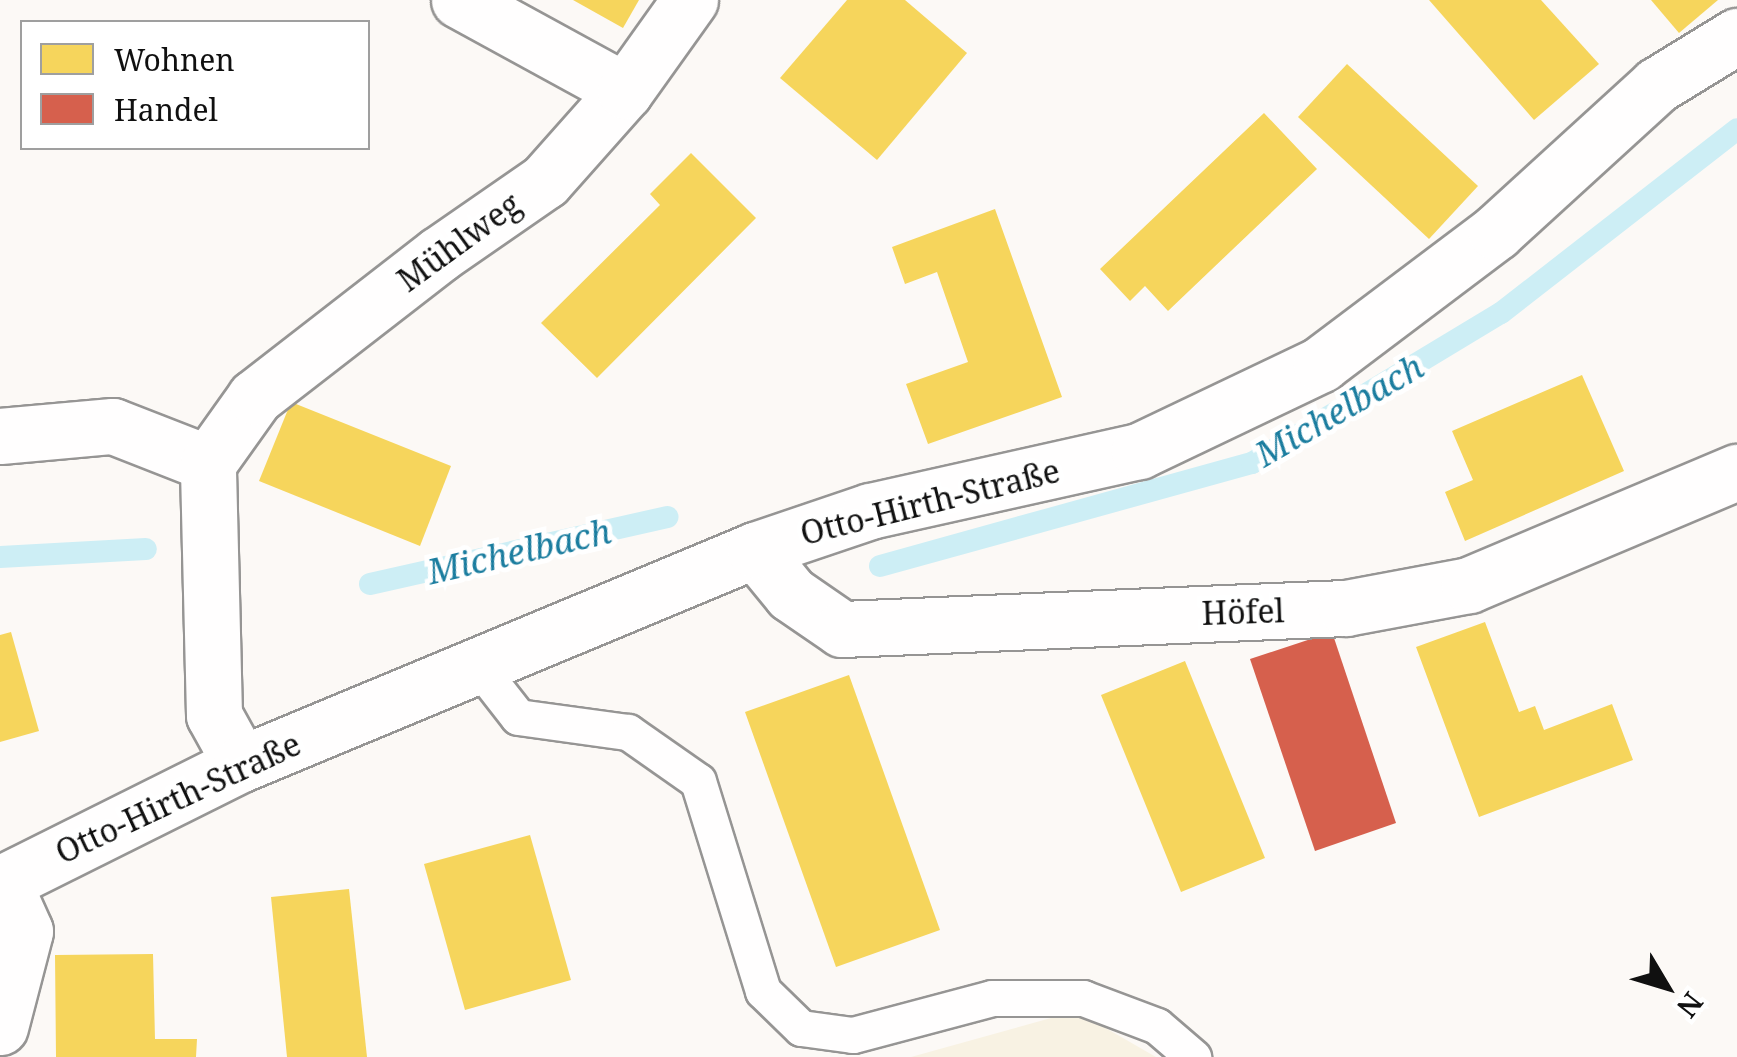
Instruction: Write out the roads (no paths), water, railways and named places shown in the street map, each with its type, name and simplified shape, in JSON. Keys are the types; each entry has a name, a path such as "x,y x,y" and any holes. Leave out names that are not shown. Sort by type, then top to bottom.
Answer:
{"street":[{"path":"459,0 625,91"},
{"name":"Mühlweg","path":"208,464 255,397 438,255 545,182 625,91 690,0"},
{"name":"Otto-Hirth-Straße","path":"2,883 241,764 755,550 870,511 1139,451 1321,364 1496,232 1658,85 1737,36"},
{"path":"0,436 113,426 208,464 214,715 241,764"},
{"name":"Höfel","path":"755,550 791,594 842,628 1346,608 1469,586 1737,472"},
{"path":"0,1027 25,930 2,883"}],"lane":[{"path":"479,667 518,717 628,732 698,781 763,992 801,1028 852,1036 992,998 1083,998 1156,1026 1194,1057"}],"waterway":[{"name":"Michelbach","path":"880,566 1252,463 1501,313 1737,129"},
{"name":"Michelbach","path":"370,584 668,517"},
{"name":"Michelbach","path":"0,557 146,549"}]}
